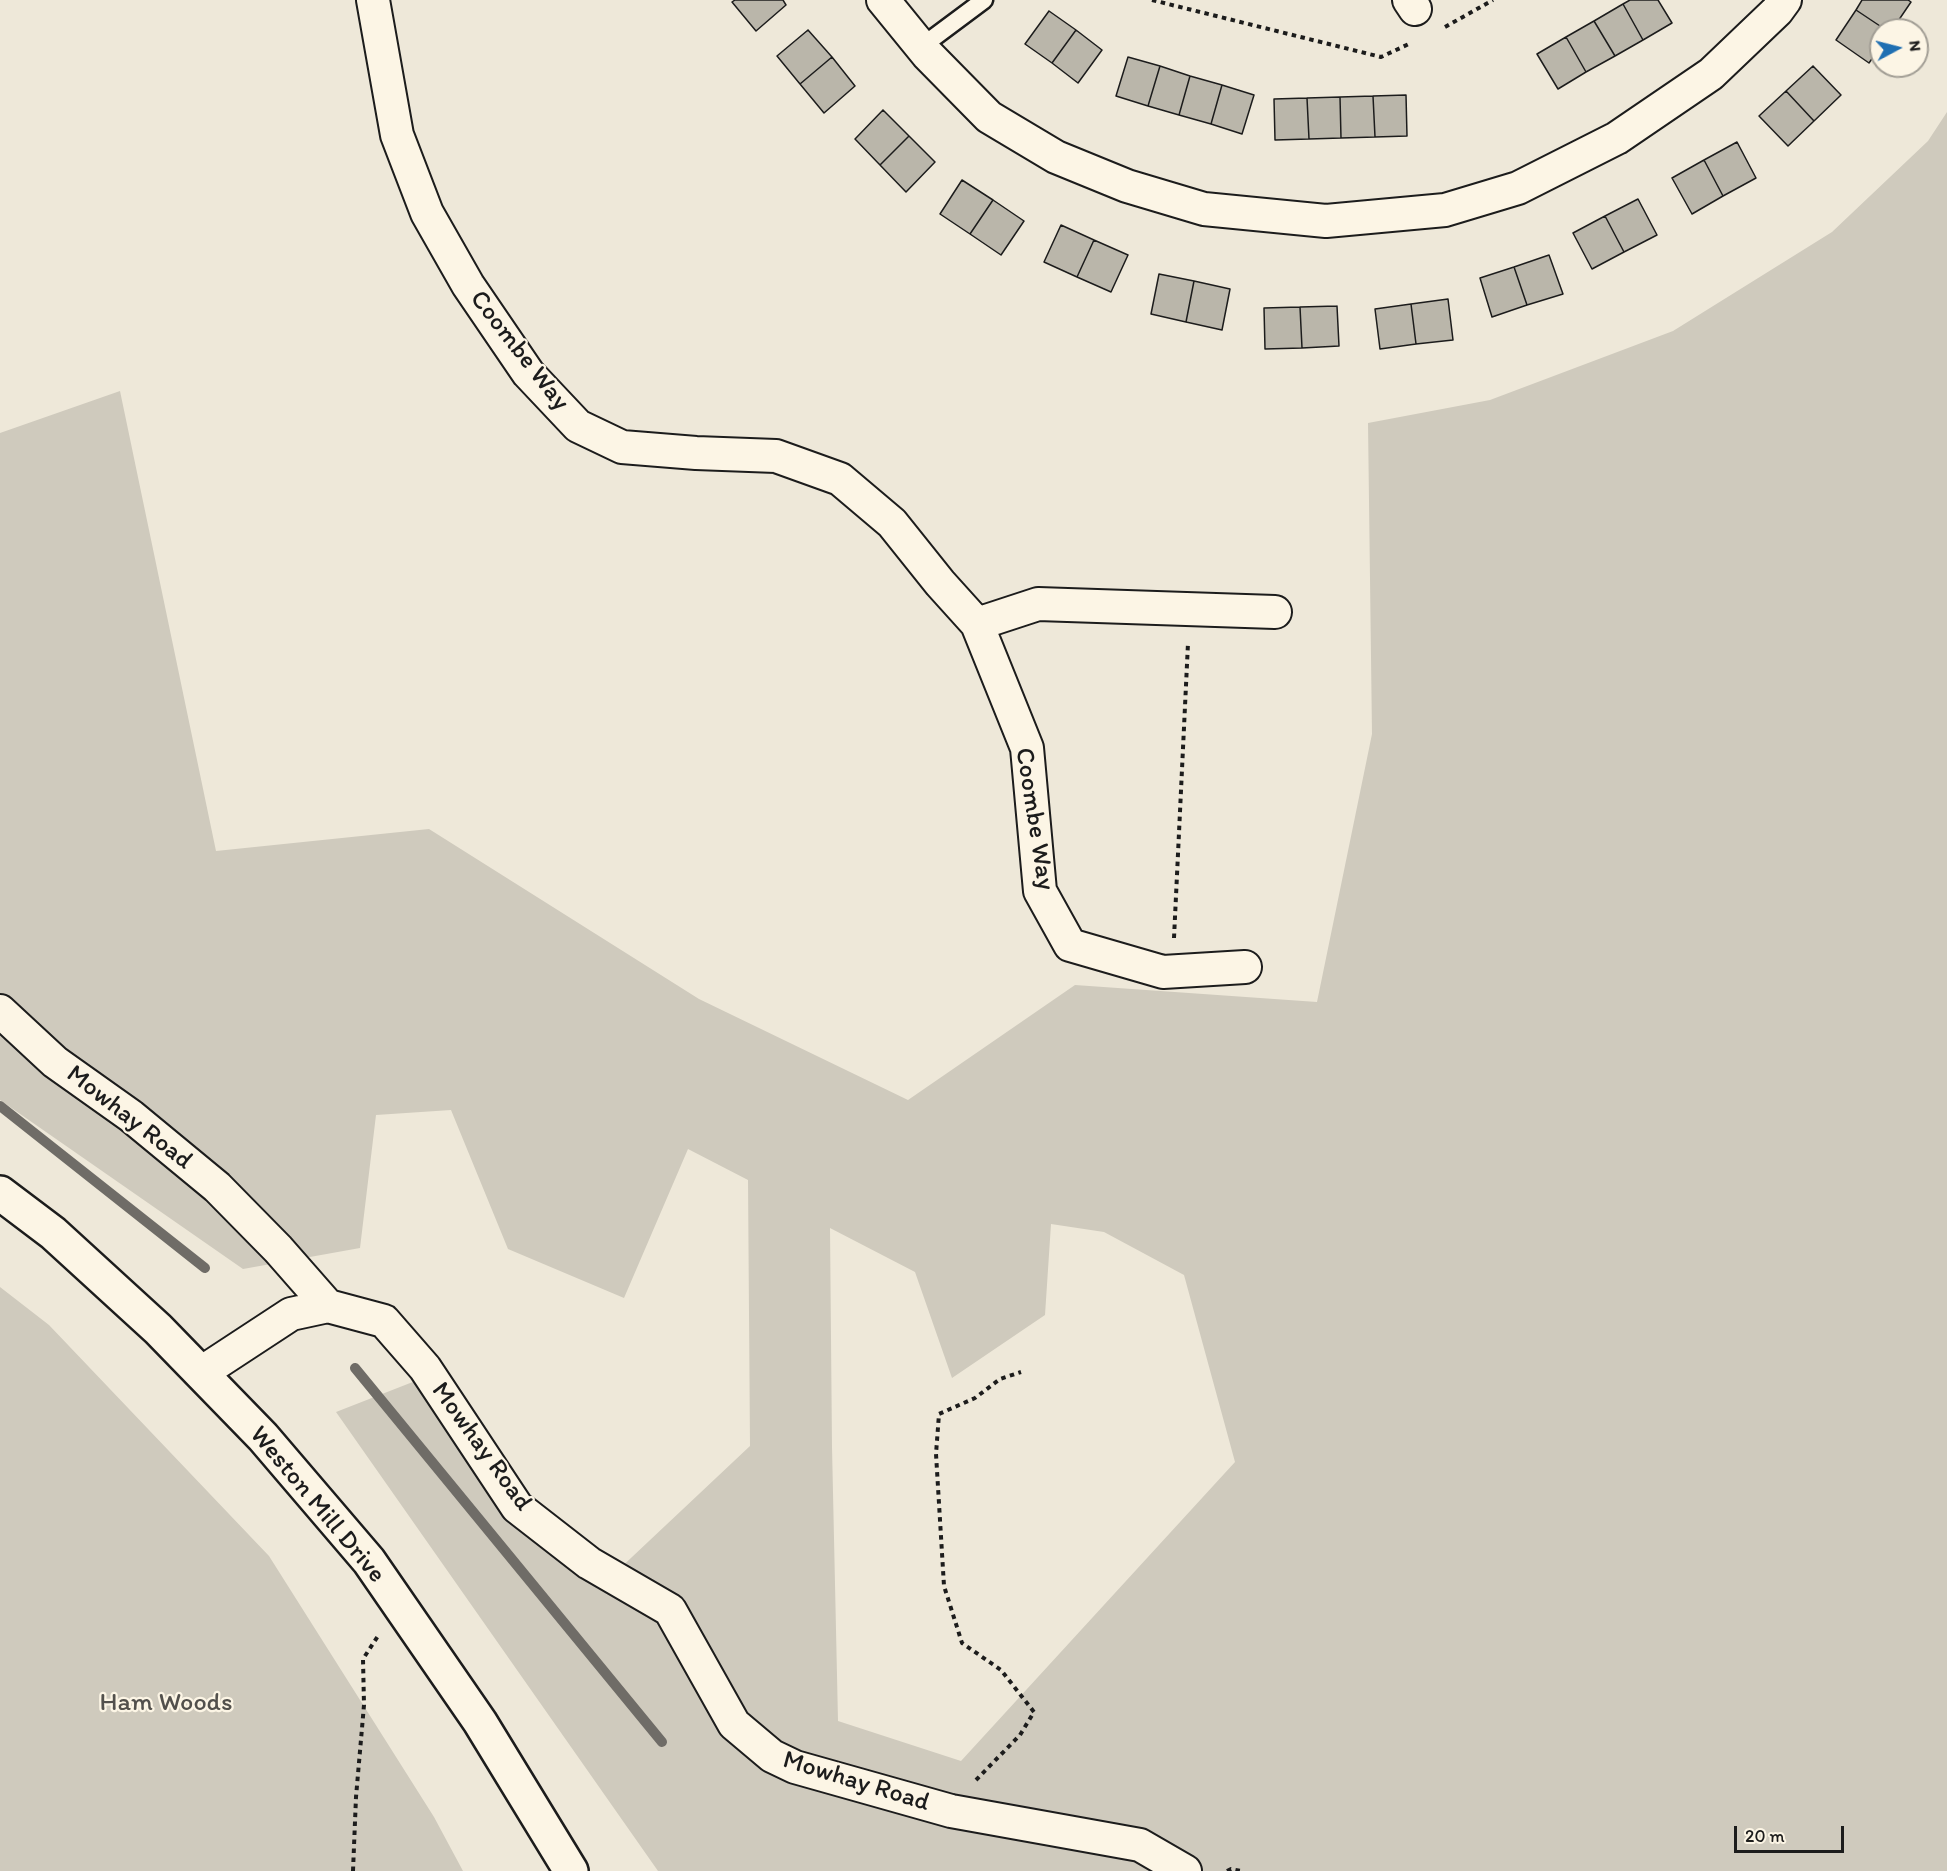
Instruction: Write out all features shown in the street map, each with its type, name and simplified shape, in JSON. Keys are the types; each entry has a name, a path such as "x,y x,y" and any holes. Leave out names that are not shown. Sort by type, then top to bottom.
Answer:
{"main road":[{"name":"Weston Mill Drive","path":"0,1193 53,1233 159,1329 262,1437 369,1561 480,1722 571,1871"}],"street":[{"name":"Coombe Way","path":"373,0 397,135 427,213 468,285 528,373 578,426 622,447 776,456 840,479 892,523 940,583 977,624 1026,748 1040,891 1071,945 1163,972 1245,967"},
{"path":"884,0 921,47 989,117 1056,157 1127,186 1204,209 1326,221 1445,210 1518,188 1617,138 1712,74 1785,0"},
{"path":"977,624 1038,604 1275,612"},
{"name":"Mowhay Road","path":"0,1011 55,1062 130,1116 217,1187 278,1249 328,1306"},
{"name":"Mowhay Road","path":"201,1373 291,1314 328,1306 384,1322 424,1368 517,1507 589,1563 670,1610 734,1724 772,1756 795,1767 951,1811 1140,1845 1185,1871"}],"lane":[{"path":"921,47 984,0"}],"path":[{"path":"1152,0 1381,57 1413,42"},
{"path":"1442,28 1493,0"},
{"path":"1173,971 1189,609"},
{"path":"951,1811 968,1788 1020,1735 1034,1712 1001,1670 962,1643 944,1586 936,1454 939,1414 975,1398 1000,1379 1021,1372"},
{"path":"353,1871 356,1797 364,1705 363,1659 398,1604"},
{"path":"1227,1871 1231,1869 1241,1871"}],"green space":[{"path":"1947,112 1947,1871 658,1871 336,1412 423,1378 598,1589 750,1446 748,1180 688,1149 624,1298 508,1249 451,1110 376,1115 360,1248 243,1269 0,1100 0,433 120,391 216,851 429,829 699,999 908,1100 1075,985 1317,1002 1372,734 1368,423 1490,400 1673,331 1832,232 1928,141","holes":["1051,1224 1104,1232 1184,1275 1235,1462 961,1761 838,1721 830,1228 915,1272 952,1378 1045,1315"]},
{"name":"Ham Woods","path":"0,1287 49,1325 269,1556 434,1817 463,1871 0,1871"}],"building":[{"path":"735,0 783,0 786,5 756,31 732,2"},
{"path":"1630,0 1658,0 1672,23 1643,40 1623,4"},
{"path":"1862,0 1908,0 1911,2 1900,18 1869,19 1856,10"},
{"path":"1623,4 1643,40 1615,56 1594,21"},
{"path":"1856,10 1869,19 1869,63 1836,40"},
{"path":"1049,11 1076,30 1052,63 1025,44"},
{"path":"1594,21 1615,56 1586,72 1566,37"},
{"path":"808,30 832,57 800,84 777,56"},
{"path":"1076,30 1102,50 1078,83 1052,63"},
{"path":"1566,37 1586,72 1558,89 1537,54"},
{"path":"832,57 855,86 824,113 800,84"},
{"path":"1128,57 1160,66 1148,106 1116,96"},
{"path":"1160,66 1190,76 1179,115 1148,106"},
{"path":"1813,66 1841,95 1814,121 1786,91"},
{"path":"1190,76 1222,85 1211,124 1179,115"},
{"path":"1222,85 1254,95 1242,134 1211,124"},
{"path":"1786,91 1814,121 1788,146 1759,116"},
{"path":"1406,95 1407,136 1375,137 1373,96"},
{"path":"1373,96 1375,137 1341,138 1340,97"},
{"path":"1340,97 1341,138 1309,139 1307,98"},
{"path":"1307,98 1309,139 1275,140 1274,99"},
{"path":"883,110 909,136 880,165 855,139"},
{"path":"909,136 935,162 906,192 880,165"},
{"path":"1737,142 1756,178 1723,196 1704,160"},
{"path":"1704,160 1723,196 1692,214 1672,178"},
{"path":"962,180 993,200 970,234 940,214"},
{"path":"1638,199 1657,235 1624,252 1605,216"},
{"path":"993,200 1024,221 1001,255 970,234"},
{"path":"1605,216 1624,252 1592,269 1573,233"},
{"path":"1061,225 1094,240 1077,277 1044,262"},
{"path":"1094,240 1128,255 1111,292 1077,277"},
{"path":"1549,255 1563,294 1527,305 1514,267"},
{"path":"1514,267 1527,305 1492,317 1480,278"},
{"path":"1159,274 1194,281 1186,322 1151,314"},
{"path":"1194,281 1230,289 1222,330 1186,322"},
{"path":"1448,299 1453,340 1416,344 1411,304"},
{"path":"1411,304 1416,344 1380,349 1375,309"},
{"path":"1337,306 1339,346 1302,348 1300,307"},
{"path":"1300,307 1302,348 1265,349 1264,308"}],"waterway":[{"path":"0,1106 205,1268"},
{"path":"355,1368 662,1742"}]}
